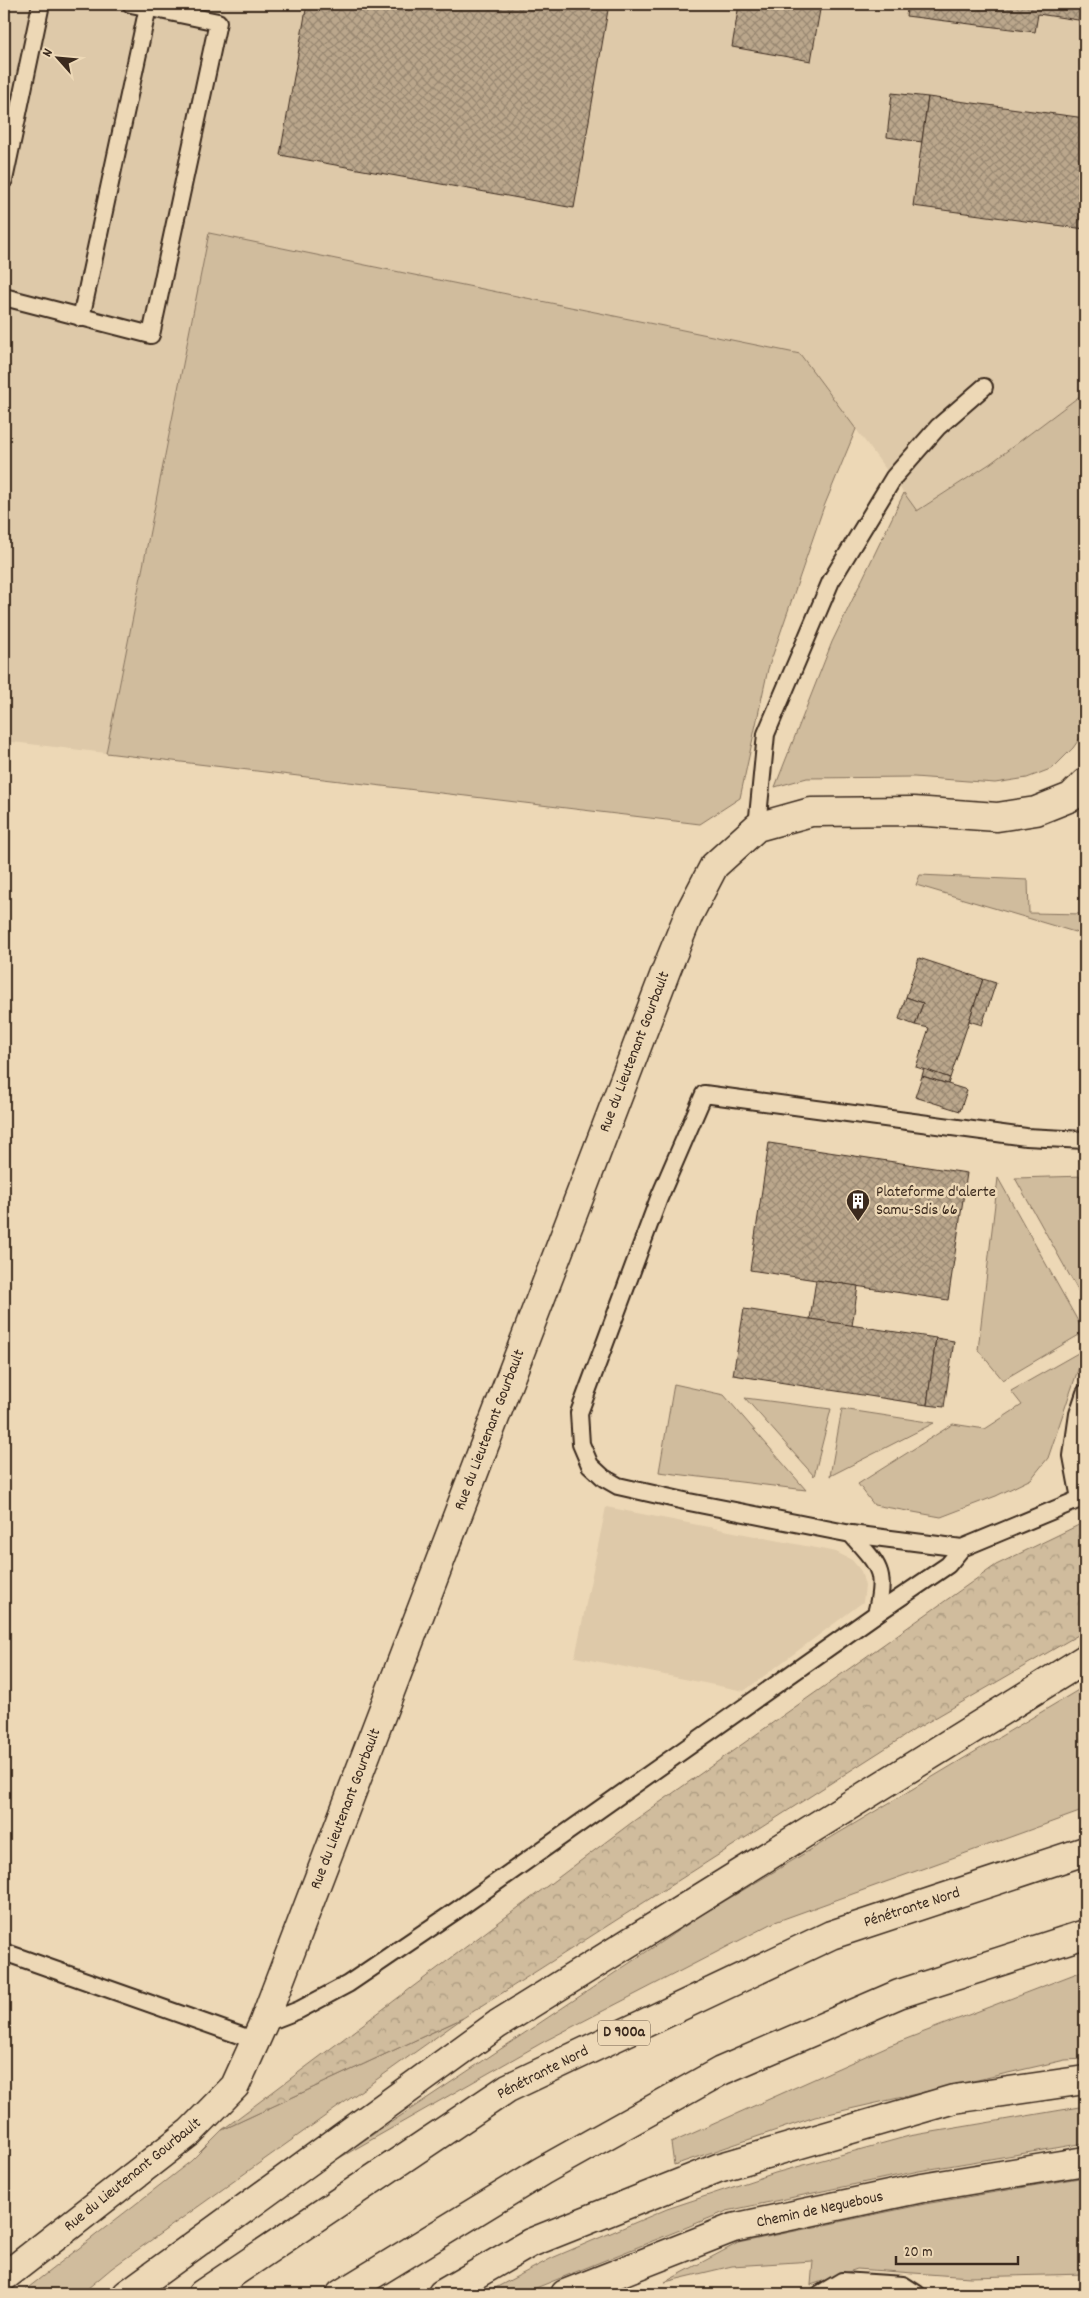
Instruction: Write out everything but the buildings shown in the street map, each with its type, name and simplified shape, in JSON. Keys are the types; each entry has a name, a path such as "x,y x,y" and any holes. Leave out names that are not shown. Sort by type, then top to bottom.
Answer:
{"main road":[{"name":"Rue du Lieutenant Gourbault","path":"4,2277 190,2132 235,2086 260,2033 689,914 714,866 757,827 811,812 913,811 996,817 1036,810 1054,804 1071,797 1085,783"},
{"path":"127,2294 498,2024 1085,1660"},
{"name":"Pénétrante Nord","path":"202,2294 508,2088 831,1935 1085,1851"},
{"path":"341,2294 542,2171 721,2071 899,1994 1085,1934"},
{"path":"442,2294 530,2243 718,2168 954,2099 1085,2080"},
{"name":"Chemin de Neguebous","path":"565,2294 733,2228 922,2188 1085,2161"}],"lane":[{"path":"4,180 41,4"},
{"path":"4,297 151,335 218,22 131,4"},
{"path":"81,318 148,7"},
{"path":"757,827 766,734 831,581 894,477 938,427 984,387"},
{"path":"962,1548 851,1534 618,1486 604,1478 590,1465 581,1444 579,1413 656,1207 704,1094 1026,1138 1085,1140"},
{"path":"4,1952 260,2033 348,1984 466,1904 948,1565 962,1548 1083,1498 1072,1456 1078,1414 1085,1393"},
{"path":"851,1534 878,1565 882,1588 876,1614"},
{"path":"820,2294 842,2281 903,2284 917,2294"}],"shaded area":[{"path":"4,4 1085,4 1085,392 991,463 917,511 800,354 209,233 106,753 4,741"},
{"path":"606,1507 836,1552 852,1560 861,1571 865,1586 863,1602 744,1691 575,1657"}],"green space":[{"path":"209,233 800,354 856,429 823,509 768,669 740,798 700,824 106,753"},
{"path":"1085,392 1085,731 1073,748 1053,768 1027,778 995,783 914,777 807,778 775,787 832,642 904,493 917,511 991,463"},
{"path":"920,875 1028,880 1029,913 1085,914 1085,935 916,885"},
{"path":"1085,1176 1085,1303 1015,1178"},
{"path":"998,1178 1084,1332 1003,1380 978,1350"},
{"path":"1085,1349 1048,1458 1031,1479 996,1496 941,1517 874,1505 858,1484 953,1424 985,1429 1022,1405 1011,1391"},
{"path":"674,1384 724,1395 806,1490 659,1472"},
{"path":"745,1398 831,1409 814,1476"},
{"path":"842,1409 934,1423 830,1476"},
{"path":"1085,1522 1085,1631 914,1730 463,2018 222,2130 635,1820 996,1565"},
{"path":"1085,1686 1085,1810 775,1922 545,2041 327,2165 703,1914"},
{"path":"1085,1970 1085,2059 1065,2060 815,2117 674,2165 671,2143 888,2046"},
{"path":"463,2018 112,2268 81,2294 20,2294 191,2161 222,2130"},
{"path":"1085,2106 1085,2143 919,2171 727,2211 521,2294 484,2294 552,2258 667,2209 775,2173 909,2136"},
{"path":"1085,2177 1085,2274 970,2277 857,2269 811,2285 813,2261 732,2266 665,2282 738,2243 925,2204"}],"place":[{"name":"Plateforme d'alerte Samu-Sdis 66","path":"858,1222"}]}
